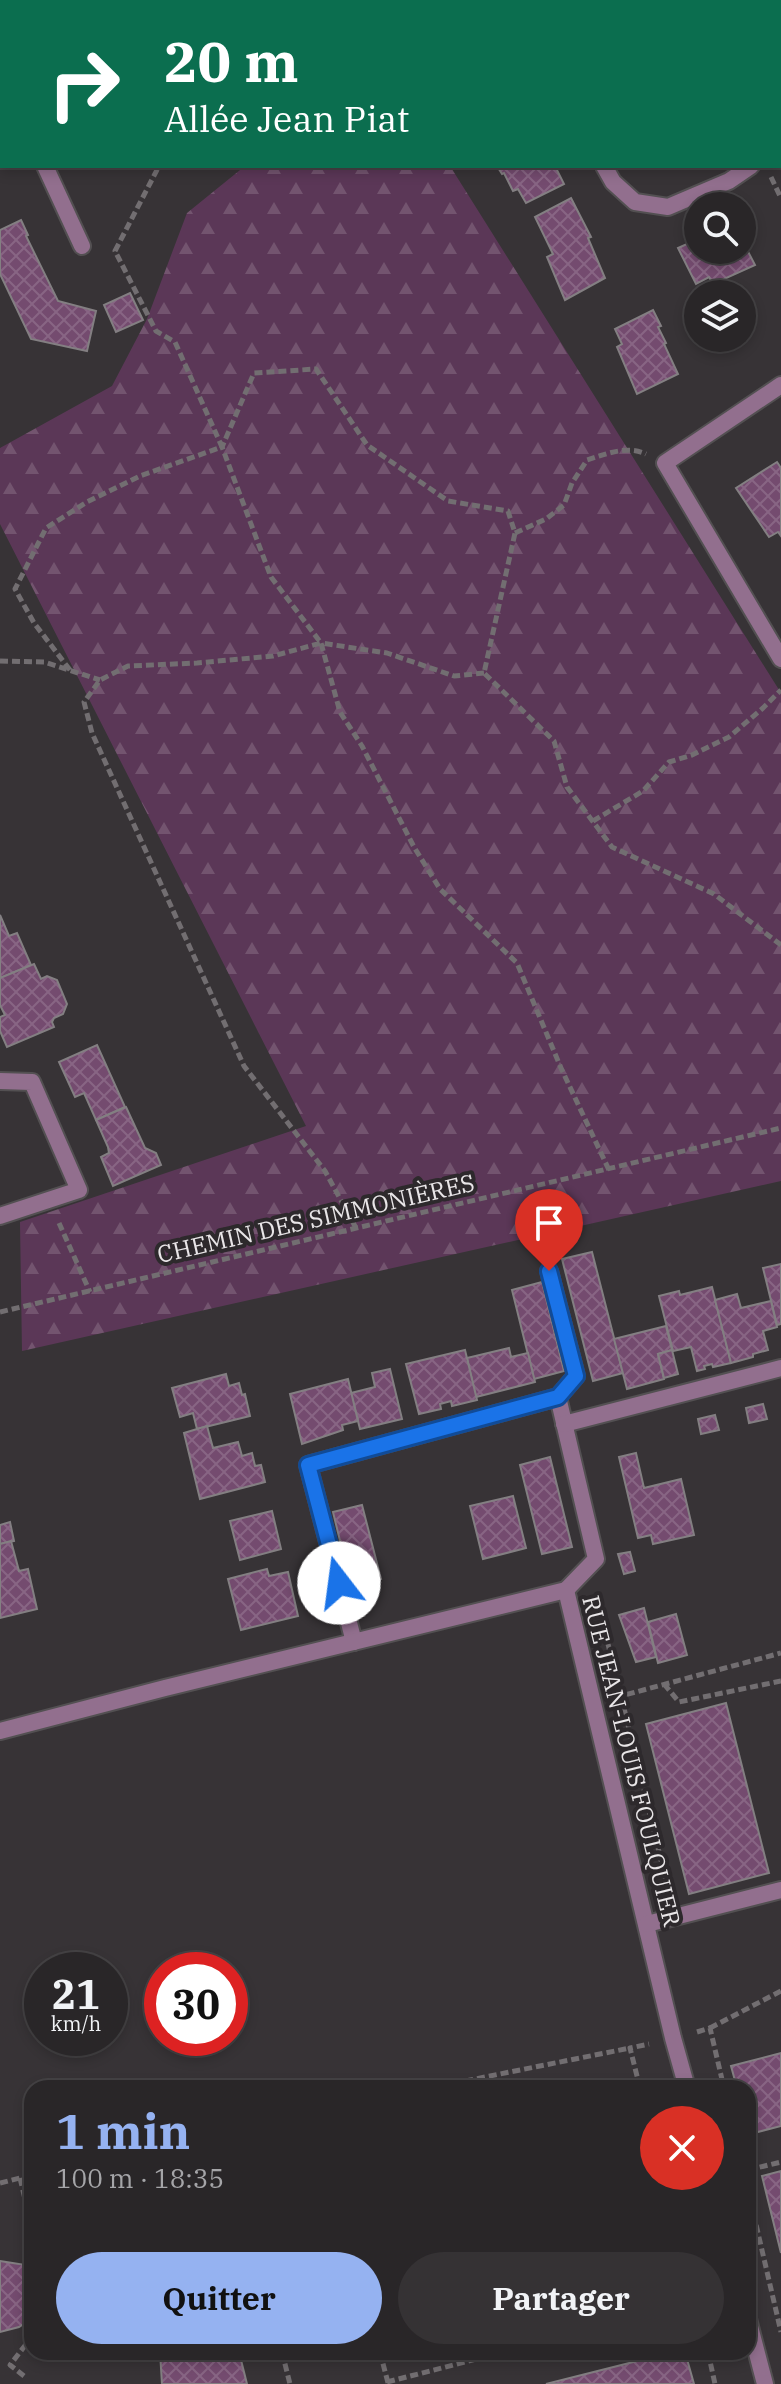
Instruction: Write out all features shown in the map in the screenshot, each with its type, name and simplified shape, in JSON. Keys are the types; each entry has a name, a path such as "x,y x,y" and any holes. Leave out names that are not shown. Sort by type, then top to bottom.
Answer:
{"street":[{"path":"46,168 82,246"},
{"path":"606,168 613,182 635,202 668,207 729,181 748,168"},
{"path":"781,385 665,463 781,659"},
{"path":"0,1081 32,1082 79,1190 0,1216"},
{"path":"354,1642 308,1465 558,1397 576,1376 549,1271"},
{"path":"564,1424 781,1368"},
{"path":"558,1397 596,1559 566,1590"},
{"name":"RUE JEAN-LOUIS FOULQUIER","path":"0,1731 566,1590 685,2080"},
{"path":"647,1924 781,1890"},
{"path":"756,2350 765,2384"}],"path":[{"path":"158,168 115,251 156,331 175,342 222,447 271,577 321,643 340,712 362,746 414,847 440,889 517,963 561,1068 609,1170"},
{"path":"70,670 34,623 15,589 46,528 87,502 140,476 222,447 254,373 316,369 367,445 448,501 508,511 515,533 484,673"},
{"path":"515,533 546,519 564,505 572,483 587,460 635,449 665,463"},
{"path":"356,1228 325,1171 244,1066 92,733 84,702 100,680 128,666 273,656 321,643 387,653 454,676 484,673 554,741 567,787 612,847 714,894 781,945"},
{"path":"0,661 44,662 100,680"},
{"path":"593,821 643,791 669,762 729,737 781,690"},
{"name":"CHEMIN DES SIMMONIÈRES","path":"0,1312 781,1128"},
{"path":"48,1201 90,1292"},
{"path":"603,1624 674,1917"},
{"path":"621,1696 781,1653"},
{"path":"664,1684 679,1702 781,1681"},
{"path":"710,2028 781,1991"},
{"path":"470,2080 630,2048"},
{"path":"756,2168 781,2162"},
{"path":"0,2183 24,2177"},
{"path":"20,2178 24,2195"},
{"path":"756,2225 781,2333"},
{"path":"0,2367 10,2365 24,2347"},
{"path":"284,2360 290,2384"},
{"path":"382,2360 388,2383 474,2360"},
{"path":"710,2360 715,2384"},
{"path":"10,2365 24,2376"}],"green space":[{"path":"243,168 451,168 781,693 781,1181 22,1351 20,1222 306,1126 0,524 0,448 112,386 147,319 187,213"}],"building":[{"path":"498,168 556,168 564,184 526,203 518,189 513,191"},
{"path":"571,198 591,237 588,238 605,278 565,300 547,257 553,254 535,217"},
{"path":"21,220 58,301 96,311 87,351 31,339 0,274 0,230"},
{"path":"684,245 684,260 678,248"},
{"path":"686,264 755,265 722,280 711,280 709,277 694,280"},
{"path":"130,293 143,320 116,332 104,305"},
{"path":"653,310 678,374 637,394 617,347 622,344 615,329"},
{"path":"777,462 781,468 781,536 778,532 769,537 736,488"},
{"path":"0,915 9,936 17,933 31,965 0,978"},
{"path":"34,964 41,979 47,976 57,980 67,1004 63,1014 54,1018 54,1027 7,1047 0,1031 0,1017 5,1015 0,1005 0,978"},
{"path":"97,1045 125,1107 96,1120 84,1093 75,1097 59,1062"},
{"path":"126,1107 145,1148 156,1153 161,1165 113,1186 101,1157 109,1153 108,1147 96,1120"},
{"path":"592,1252 623,1373 593,1381 562,1259"},
{"path":"781,1264 781,1324 777,1325 763,1268"},
{"path":"542,1282 564,1371 534,1379 512,1290"},
{"path":"712,1287 731,1363 713,1367 712,1364 697,1371 691,1347 673,1351 659,1296 679,1291 680,1295"},
{"path":"737,1294 741,1308 771,1301 777,1327 763,1331 768,1350 731,1363 715,1300"},
{"path":"666,1326 672,1350 658,1354 664,1379 627,1389 614,1339"},
{"path":"509,1348 511,1357 528,1353 535,1382 476,1397 467,1358"},
{"path":"465,1350 477,1400 452,1406 451,1401 440,1404 441,1409 419,1414 406,1364"},
{"path":"672,1350 678,1374 664,1378 658,1354"},
{"path":"390,1369 402,1419 360,1429 351,1393 375,1387 372,1373"},
{"path":"226,1374 229,1386 239,1383 250,1416 197,1429 193,1413 180,1417 172,1388"},
{"path":"348,1379 358,1421 342,1425 343,1430 302,1444 290,1394"},
{"path":"763,1404 767,1419 749,1423 746,1408"},
{"path":"715,1415 719,1430 701,1434 698,1419"},
{"path":"207,1426 213,1448 238,1442 242,1456 252,1453 255,1466 261,1465 265,1482 200,1499 184,1433"},
{"path":"636,1453 644,1488 681,1479 694,1535 653,1544 651,1535 638,1538 619,1457"},
{"path":"550,1457 572,1547 542,1554 520,1465"},
{"path":"513,1496 526,1548 483,1559 470,1506"},
{"path":"362,1505 381,1579 351,1586 333,1512"},
{"path":"272,1511 281,1549 240,1560 230,1521"},
{"path":"10,1522 14,1541 0,1544 0,1525"},
{"path":"11,1541 19,1571 28,1569 37,1609 0,1618 0,1544"},
{"path":"630,1552 635,1571 624,1574 618,1554"},
{"path":"267,1569 269,1576 288,1572 298,1616 241,1630 228,1579"},
{"path":"644,1608 656,1657 636,1662 619,1615"},
{"path":"676,1614 687,1655 658,1663 648,1622"},
{"path":"726,1703 769,1873 689,1894 646,1724"},
{"path":"781,2053 781,2126 756,2132 756,2080 735,2080 731,2066"},
{"path":"781,2171 781,2253 762,2176"},
{"path":"0,2261 24,2265 24,2324 0,2332"},
{"path":"160,2360 241,2360 247,2384 162,2384"},
{"path":"641,2360 687,2360 694,2384 546,2384"}],"route":[{"path":"339,1583 308,1465 558,1397 576,1376 549,1271"}]}
